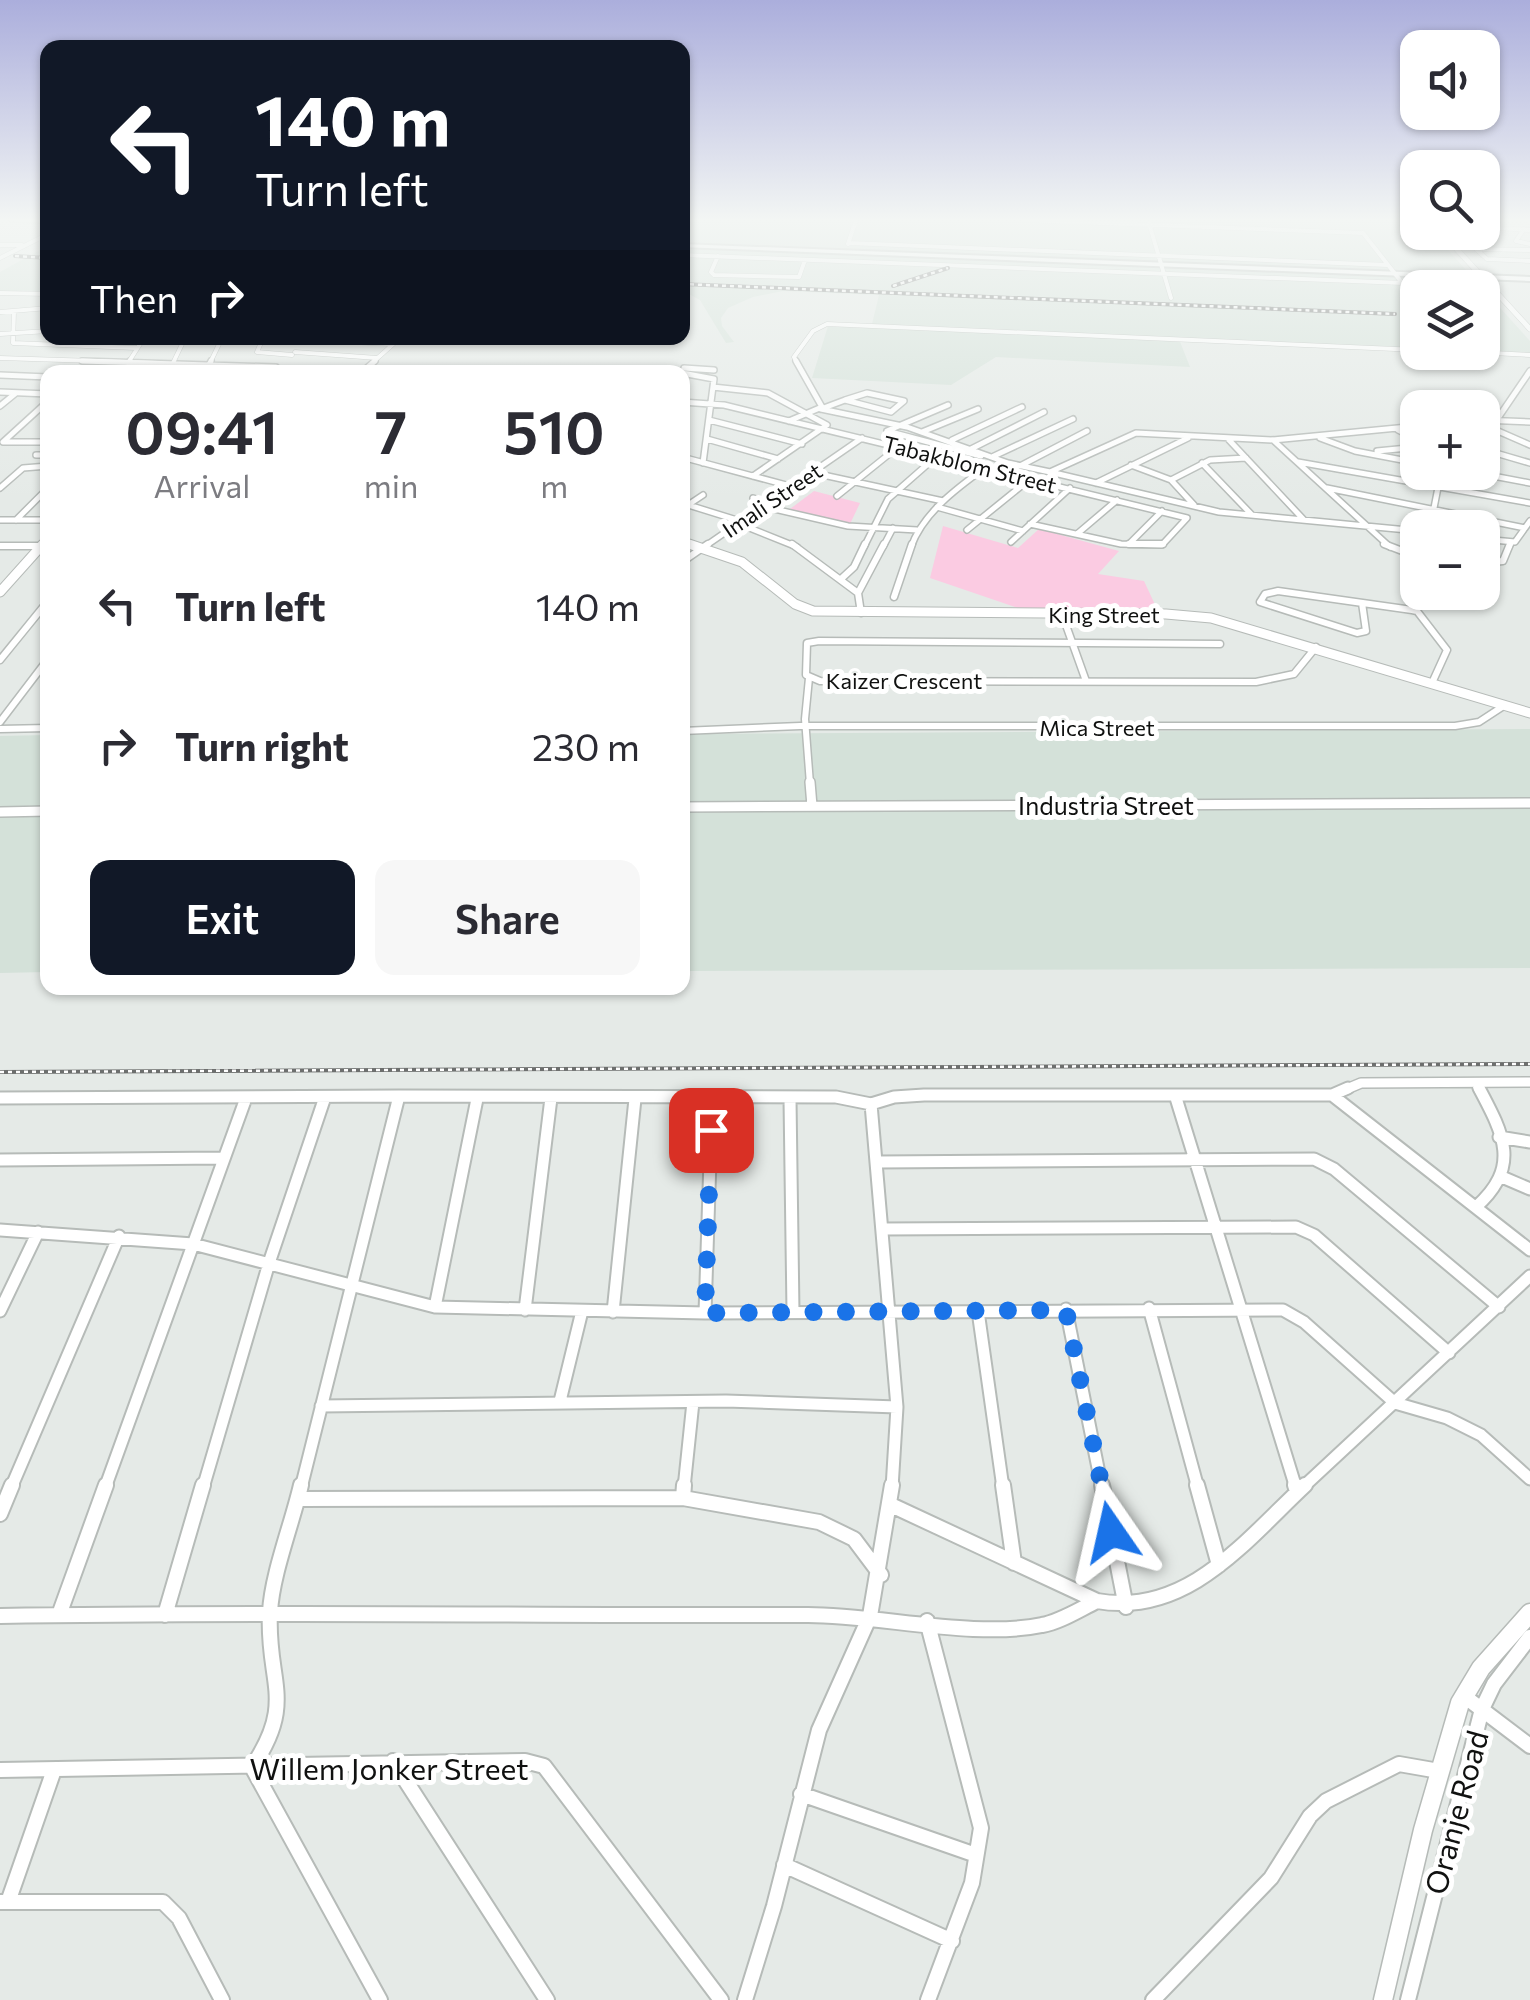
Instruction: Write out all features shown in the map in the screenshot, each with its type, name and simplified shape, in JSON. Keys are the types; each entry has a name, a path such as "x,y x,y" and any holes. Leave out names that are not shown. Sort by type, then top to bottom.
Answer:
{"street":[{"path":"14,313 14,343 40,345"},
{"path":"821,408 794,356 813,331 827,324 1400,349"},
{"path":"0,334 40,330"},
{"path":"22,359 41,345 136,348"},
{"path":"126,365 138,345"},
{"path":"173,364 182,345"},
{"path":"0,358 209,365 219,345"},
{"path":"260,345 257,352 377,358"},
{"path":"279,365 305,345"},
{"path":"369,365 392,345"},
{"path":"1500,353 1530,355"},
{"path":"64,365 71,360"},
{"path":"690,468 701,462 707,439 716,361"},
{"path":"690,371 714,370"},
{"path":"1500,415 1530,372"},
{"path":"690,373 713,378"},
{"path":"0,375 40,377"},
{"path":"713,387 768,393 826,424 825,429 753,476"},
{"path":"0,392 40,397"},
{"path":"0,406 16,393"},
{"path":"789,421 802,414 844,400 867,393 904,401 891,412 844,400"},
{"name":"Tabakblom Street","path":"690,402 710,402 1162,511"},
{"path":"948,405 887,431 1008,462"},
{"path":"40,406 3,442 40,442"},
{"path":"940,446 1022,406"},
{"path":"821,408 952,440 1020,466 1196,507 1400,529"},
{"path":"910,438 978,409"},
{"path":"966,452 1044,412"},
{"path":"1500,418 1530,422"},
{"path":"994,456 1074,419"},
{"path":"709,420 802,444"},
{"path":"1050,472 1132,434 1273,440 1400,429"},
{"path":"1020,466 1087,431"},
{"path":"1500,431 1530,445"},
{"path":"1317,436 1364,453 1400,460"},
{"path":"1096,483 1189,437"},
{"name":"Imali Street","path":"690,557 862,438"},
{"path":"707,439 778,460"},
{"path":"1229,440 1304,520"},
{"path":"1273,440 1364,526 1400,551"},
{"path":"837,496 898,447"},
{"path":"1364,453 1400,447"},
{"path":"1500,454 1530,463"},
{"path":"841,579 854,567 872,528 896,491 937,456"},
{"path":"1170,480 1216,459 1246,458"},
{"path":"690,459 790,486"},
{"path":"1298,462 1400,480"},
{"path":"1131,464 1170,480 1196,507"},
{"path":"1202,464 1252,515"},
{"path":"0,488 25,467 40,466"},
{"path":"894,597 918,530 943,500 986,468"},
{"path":"726,480 737,472"},
{"path":"813,472 943,500"},
{"path":"1500,477 1530,483"},
{"path":"968,530 1030,479"},
{"path":"1046,482 1086,480"},
{"path":"1011,542 1070,488"},
{"path":"1327,488 1525,528"},
{"path":"1434,508 1437,490"},
{"path":"1454,490 1530,504"},
{"path":"690,502 703,495"},
{"path":"752,498 872,528 918,530"},
{"path":"16,520 40,500"},
{"path":"1077,534 1117,500"},
{"path":"690,506 777,535 858,593"},
{"path":"937,507 1022,531"},
{"path":"1030,524 1129,544 1166,544 1187,518 1162,511 1129,544"},
{"path":"0,520 40,520"},
{"path":"1500,561 1530,520"},
{"path":"861,613 858,593 894,528"},
{"path":"1500,541 1511,542"},
{"name":"King Street","path":"690,545 746,564 803,608 861,613 1211,618 1530,713"},
{"path":"0,546 40,546"},
{"path":"0,592 40,546"},
{"path":"1362,603 1366,631 1358,633 1260,602 1264,594 1278,591 1362,603 1410,610 1424,618 1446,650 1432,682"},
{"path":"1062,614 1086,681"},
{"path":"2,656 40,616"},
{"name":"Kaizer Crescent","path":"1220,644 812,642 805,647 809,678 1086,681 1269,681 1299,671 1316,648"},
{"path":"0,726 40,669"},
{"path":"809,678 807,726 812,806"},
{"name":"Mica Street","path":"690,731 807,726 1455,726 1479,722 1505,705"},
{"path":"0,726 40,728"},
{"name":"Industria Street","path":"690,807 1530,804"},
{"path":"0,812 40,811"},
{"path":"0,1098 836,1097 871,1104 894,1097 924,1095 1332,1095 1361,1082 1530,1082"},
{"path":"1476,1083 1505,1159 1502,1177 1476,1207"},
{"path":"1332,1095 1530,1250"},
{"path":"380,2000 252,1767 271,1739 278,1717 270,1611 399,1096"},
{"path":"165,1615 269,1263 324,1097"},
{"path":"59,1615 246,1098"},
{"path":"525,1310 551,1098"},
{"path":"1176,1098 1297,1491"},
{"path":"435,1307 477,1099"},
{"path":"613,1312 635,1099"},
{"path":"705,1313 712,1099"},
{"path":"790,1099 793,1312"},
{"path":"745,2000 818,1730 870,1616 891,1505 897,1407 871,1104"},
{"path":"1499,1137 1530,1142"},
{"path":"0,1160 223,1158"},
{"path":"878,1162 1294,1158 1324,1162 1500,1307"},
{"path":"1502,1177 1530,1188"},
{"path":"884,1229 1285,1226 1308,1231 1449,1353"},
{"path":"0,1230 193,1244 435,1307 705,1313 1239,1307 1283,1310 1297,1317 1395,1403 1447,1418 1481,1435 1530,1479"},
{"path":"0,1311 38,1232"},
{"path":"0,1514 119,1236"},
{"path":"891,1505 1097,1602 1126,1607 1172,1599 1219,1566 1530,1276"},
{"path":"1149,1308 1219,1566"},
{"path":"978,1310 1014,1563"},
{"path":"1066,1310 1126,1607"},
{"path":"560,1402 582,1311"},
{"path":"321,1406 796,1401 897,1407"},
{"path":"684,1498 693,1402"},
{"path":"298,1499 684,1498 819,1522 854,1539 880,1575"},
{"path":"0,1616 270,1611 451,1616 870,1616 1009,1628 1045,1624 1097,1602"},
{"path":"1383,2000 1439,1772 1464,1696 1494,1652 1530,1613"},
{"path":"927,1621 981,1828 972,1883 928,2000"},
{"name":"Oranje Road","path":"1408,2000 1482,1708 1508,1663 1530,1637"},
{"path":"1464,1696 1530,1746"},
{"path":"394,1761 547,2000"},
{"name":"Willem Jonker Street","path":"0,1770 394,1761 525,1762 544,1766 721,2000"},
{"path":"1153,2000 1271,1878 1310,1816 1326,1801 1399,1764 1439,1772"},
{"path":"54,1770 4,1902 157,1900 169,1905 222,2000"},
{"path":"801,1794 976,1855"},
{"path":"784,1865 952,1940"}],"shaded area":[{"path":"708,313 724,313 722,326 734,342 726,343"},
{"path":"875,313 1400,313 1400,347 1179,339 1190,367 996,357 951,385 812,378 828,326 917,326 872,324"},
{"path":"1500,313 1505,313 1530,341 1530,353 1500,352"},
{"path":"814,491 860,503 850,524 790,509"},
{"path":"943,526 1018,548 1039,529 1119,551 1098,574 1144,581 1158,611 1027,611 930,578"},
{"path":"1530,729 1530,968 690,971 690,734"},
{"path":"40,735 40,972 0,973 0,736"}],"railway":[{"path":"1379,313 1395,314"},
{"path":"0,1072 1530,1064"}],"route":[{"path":"711,1130 705,1313 1066,1310 1111,1532"}]}
